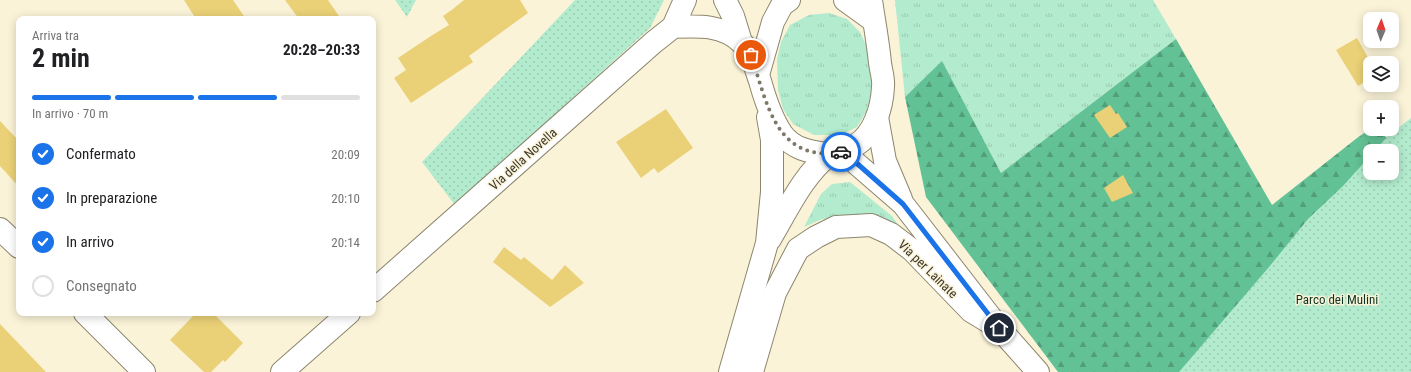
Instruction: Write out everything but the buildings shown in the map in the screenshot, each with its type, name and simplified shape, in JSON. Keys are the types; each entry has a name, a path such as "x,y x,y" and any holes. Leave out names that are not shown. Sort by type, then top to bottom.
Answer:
{"street":[{"path":"725,0 733,16 741,42 751,55 773,118 782,135 796,146 806,151 837,153 903,204 999,328 1038,372"},
{"path":"758,75 773,22 782,5 789,0"},
{"path":"845,0 874,21"},
{"path":"767,243 807,177 820,162 862,141 874,125 880,107 883,86 871,0"},
{"path":"673,27 688,2"},
{"path":"673,27 696,26 713,28 726,33 741,42"},
{"name":"Via della Novella","path":"376,288 654,42 673,27"},
{"path":"730,372 767,243 772,192 772,140 765,97"},
{"path":"877,117 885,161 903,204"},
{"name":"Via per Lainate","path":"752,372 775,293 798,249 816,237 836,228 871,225 891,234 912,250 971,311 999,328"},
{"path":"0,228 16,245"},
{"path":"88,316 144,372"},
{"path":"282,372 345,316"}],"green space":[{"path":"395,0 416,0 407,17"},
{"path":"575,0 664,0 650,28 455,205 422,162"},
{"path":"895,0 1153,0 1176,39 1001,173 942,62 905,97"},
{"path":"829,13 847,19 860,32 868,49 873,70 872,91 866,112 857,127 840,135 814,135 793,124 783,109 778,90 777,60 781,42 790,25 809,15"},
{"path":"1176,39 1272,205 1363,134 1363,136 1385,136 1392,144 1363,144 1363,180 1364,180 1211,372 1058,372 926,197 905,97 942,61 1001,173"},
{"name":"Parco dei Mulini","path":"1411,118 1411,372 1179,372 1308,219 1343,186 1363,164 1363,180 1399,180 1399,144 1381,144 1388,136 1399,136 1399,127"},
{"path":"850,182 892,216 901,229 833,217 820,220 804,227 821,194 832,184"}],"way so far":[{"path":"751,55 773,118 782,135 796,146 806,151 830,154 841,152"}],"route":[{"path":"841,152 844,152 903,204 999,328"}]}
